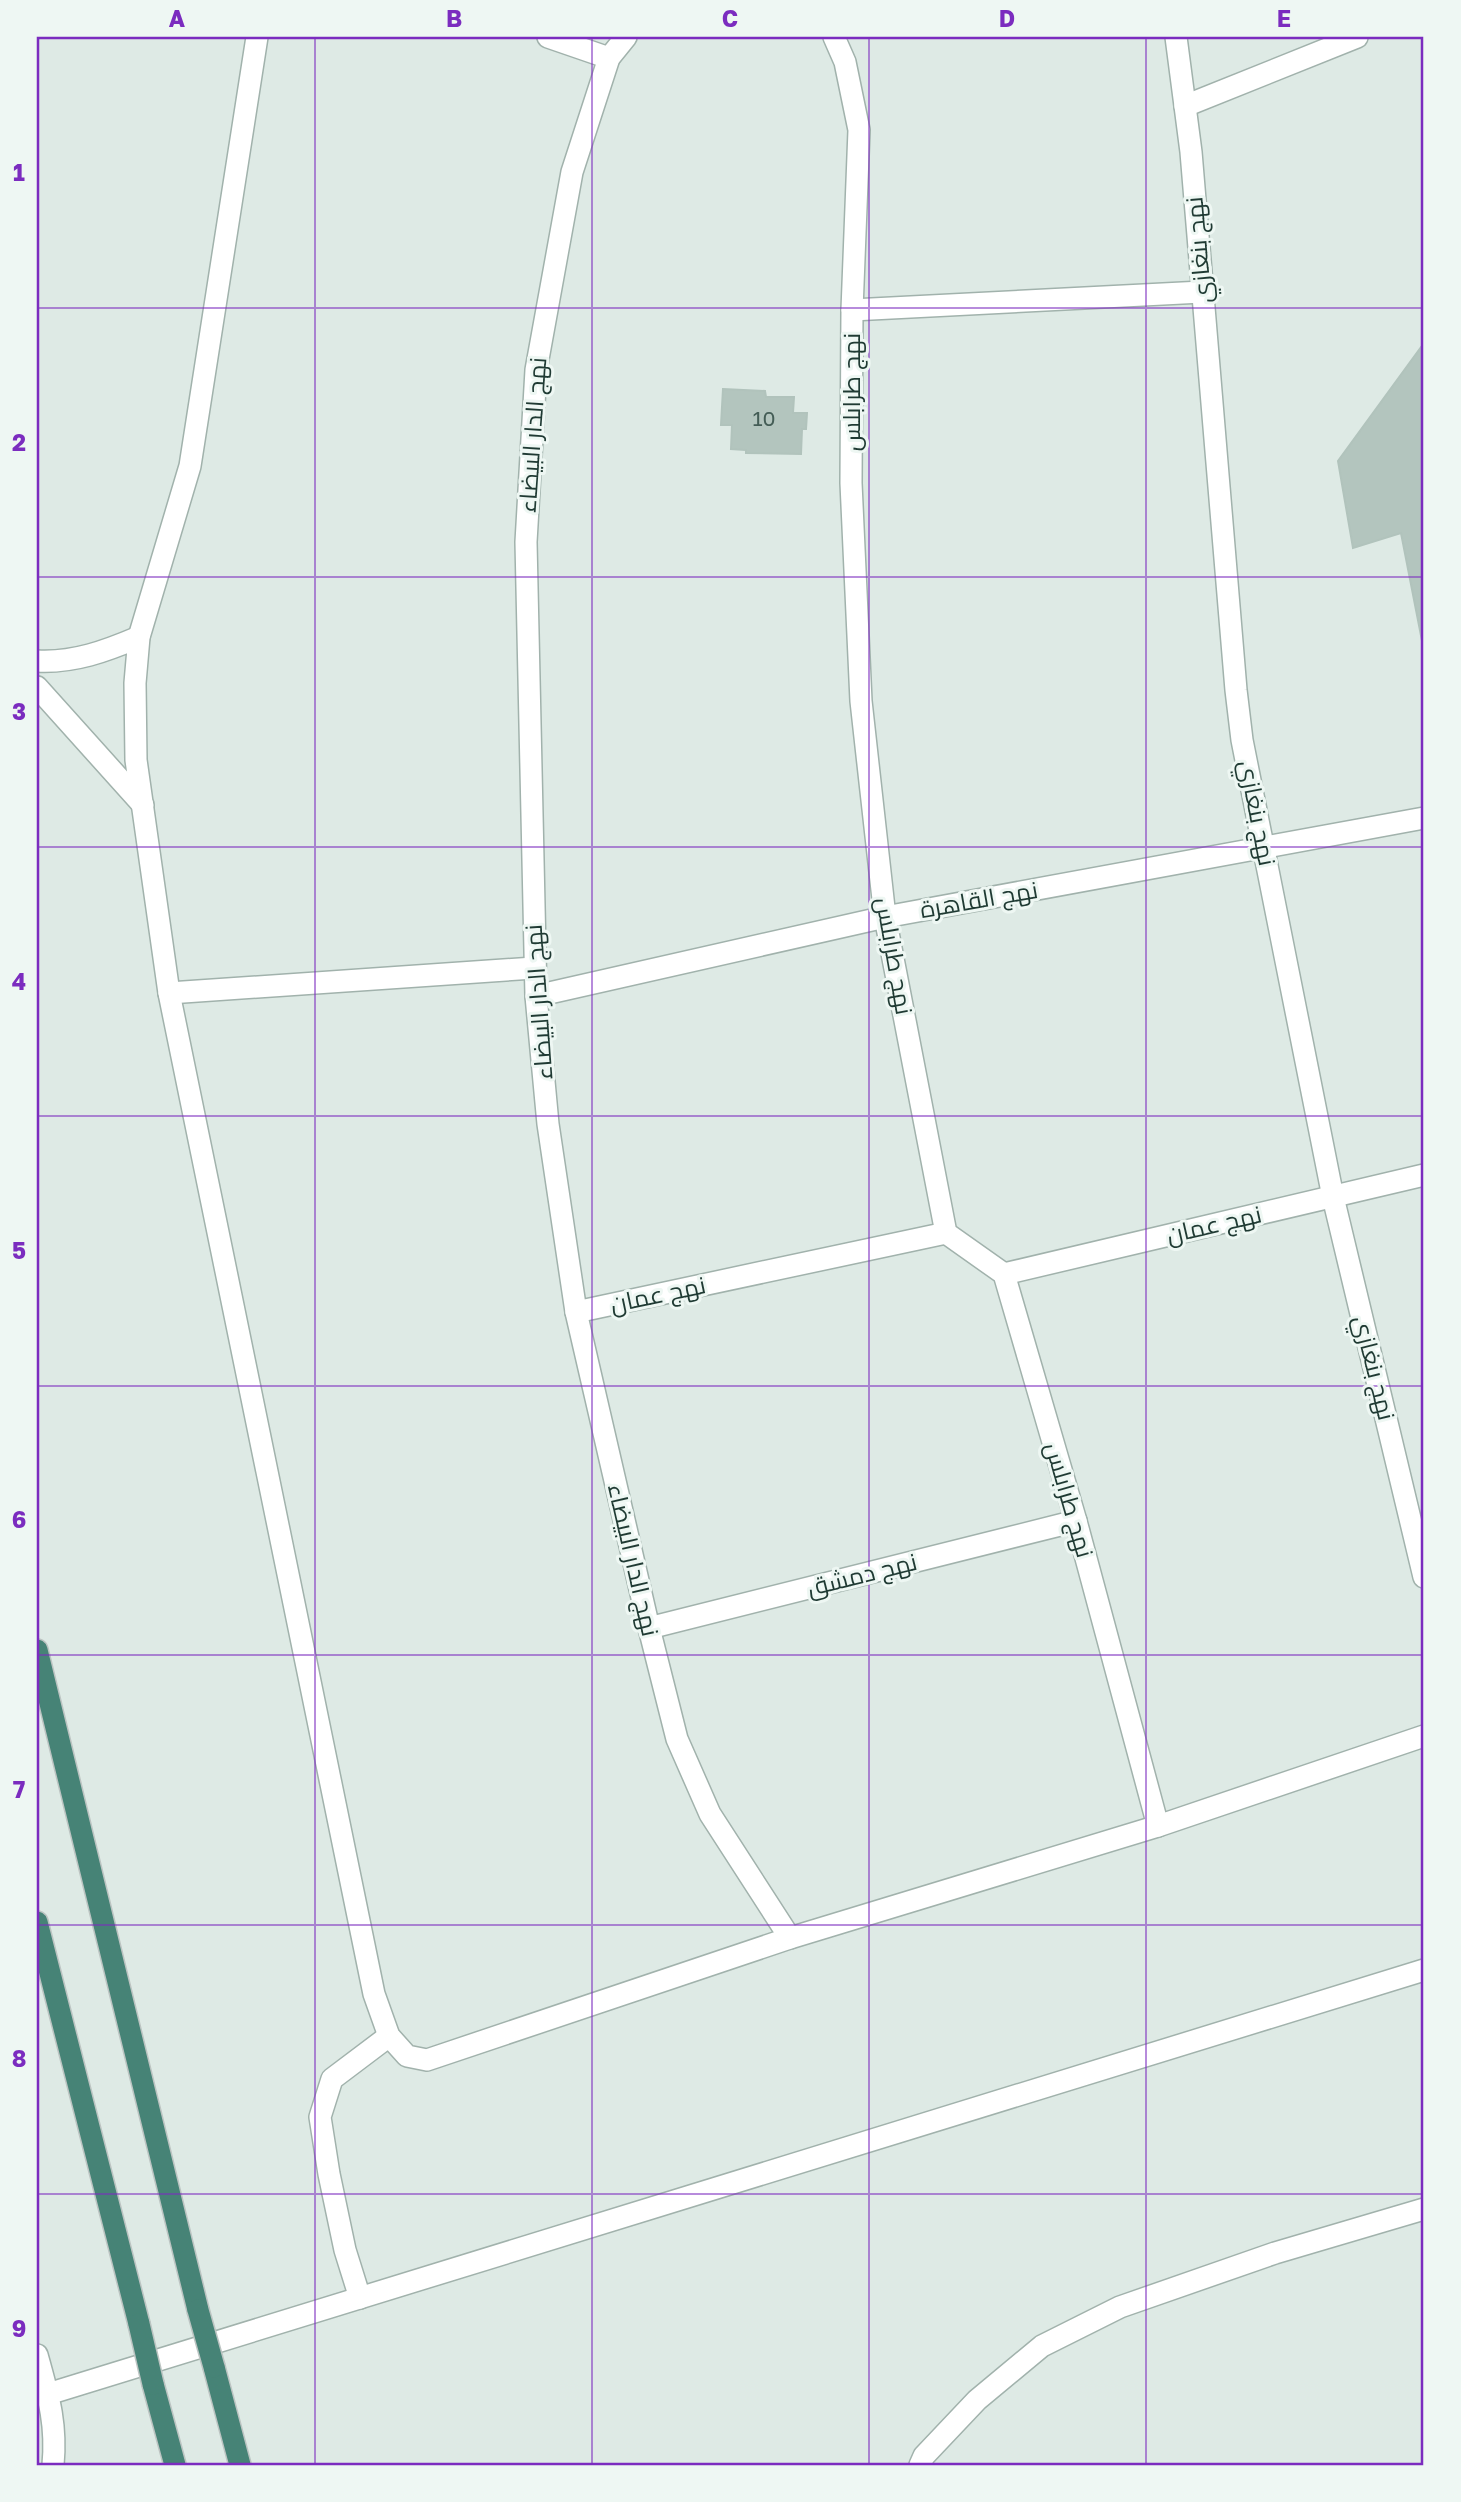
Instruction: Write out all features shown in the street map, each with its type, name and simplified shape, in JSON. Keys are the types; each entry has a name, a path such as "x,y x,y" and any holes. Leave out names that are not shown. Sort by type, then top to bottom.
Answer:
{"highway":[{"path":"37,1650 198,2310 240,2465"},
{"path":"37,1922 153,2384 176,2465"}],"street":[{"path":"257,37 190,466 139,637 135,683 136,760 169,993 374,1994 389,2036 407,2056 428,2060 790,1938 1158,1826 1424,1736"},
{"path":"548,37 609,58"},
{"name":"نهج الدار البيضاء","path":"626,37 609,58 572,172 536,370 526,542 536,996 548,1124 576,1312 677,1740 710,1814 790,1938"},
{"name":"نهج طرابلس","path":"834,37 845,62 859,130 852,310 851,484 860,701 885,917 946,1233"},
{"name":"نهج بنغازي","path":"1176,37 1185,106 1236,690 1248,772 1333,1197 1424,1577"},
{"path":"1185,106 1357,37"},
{"path":"852,310 1202,292"},
{"path":"37,661 53,662 101,653 139,637"},
{"path":"37,687 144,806"},
{"name":"نهج القاهرة","path":"536,996 885,917 1424,818"},
{"path":"169,993 534,968"},
{"name":"نهج عمان","path":"1004,1274 1424,1175"},
{"path":"946,1233 1004,1274"},
{"name":"نهج عمان","path":"576,1312 946,1233"},
{"name":"نهج طرابلس","path":"1004,1274 1076,1521 1158,1826"},
{"name":"نهج دمشق","path":"649,1628 1076,1521"},
{"path":"48,2394 1424,1969"},
{"path":"360,2298 343,2237 320,2117 332,2078 389,2036"},
{"path":"920,2465 923,2456 977,2400 1042,2346 1120,2307 1275,2253 1424,2208"},
{"path":"37,2355 48,2394 55,2436 53,2465"}],"building":[{"path":"1424,343 1424,651 1401,533 1353,548 1338,461"},
{"path":"723,389 765,391 766,397 794,397 793,413 807,413 806,429 802,429 801,454 746,453 746,450 731,449 732,425 721,425"}]}
